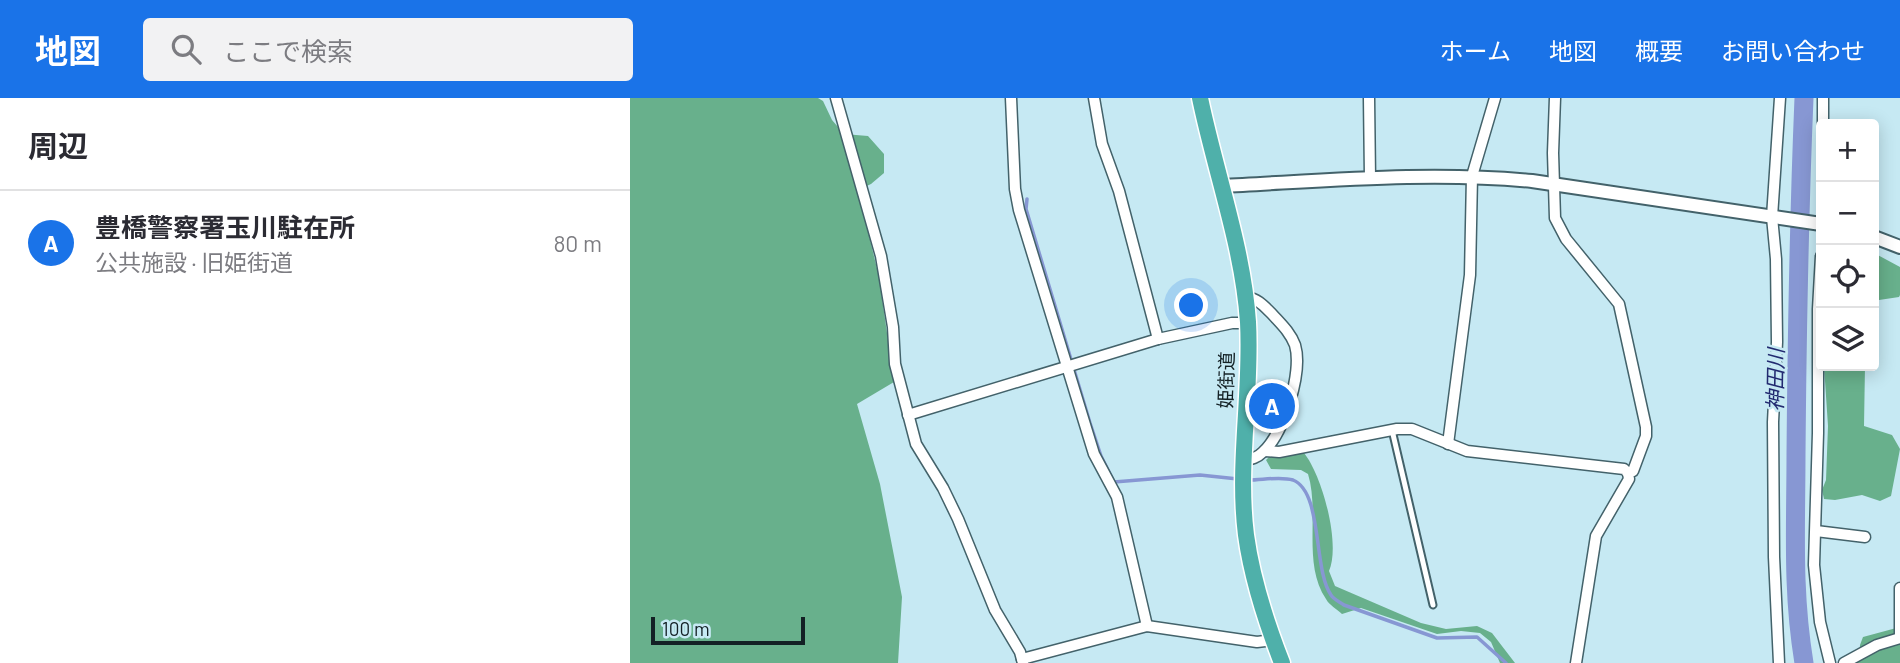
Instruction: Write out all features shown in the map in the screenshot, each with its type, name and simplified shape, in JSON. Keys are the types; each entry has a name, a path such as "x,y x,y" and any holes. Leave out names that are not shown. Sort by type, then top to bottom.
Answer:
{"highway":[{"name":"姫街道","path":"1200,98 1246,297 1246,533 1252,571 1282,663"}],"street":[{"path":"836,98 881,257 893,327 895,364 916,444 948,498 995,610 1022,661 1147,626 1257,642 1273,640"},
{"path":"1011,98 1017,200 1072,365 1094,454 1117,497 1147,626"},
{"path":"1094,98 1101,144 1119,191 1158,339"},
{"path":"1369,98 1370,178"},
{"path":"1448,444 1470,275 1472,176 1495,98"},
{"path":"1555,98 1555,218 1558,228 1619,304 1646,436 1633,471 1628,474"},
{"path":"1779,663 1774,556 1773,422 1777,342 1776,218 1780,98"},
{"path":"1822,98 1823,119"},
{"path":"1221,186 1472,176 1553,184 1816,223"},
{"path":"1879,239 1900,247"},
{"path":"1244,472 1254,459 1265,451 1289,405 1295,379 1296,352 1288,331 1257,299 1246,297"},
{"path":"1818,308 1815,588 1830,663"},
{"path":"908,415 1158,339 1232,323 1248,323"},
{"path":"1265,451 1279,452 1392,430 1412,429 1467,451 1624,469 1629,479 1596,536 1576,663"},
{"path":"1816,531 1865,537"},
{"path":"1844,663 1877,645 1900,638 1900,589"}],"lane":[{"path":"1392,430 1433,605"}],"green space":[{"path":"630,98 818,98 823,101 832,120 844,134 868,136 884,154 884,173 858,190 879,277 894,382 857,404 880,484 902,597 898,663 630,663"},
{"path":"1879,256 1900,267 1899,297 1879,300"},
{"path":"1824,371 1865,371 1864,426 1892,435 1900,449 1891,496 1880,501 1862,495 1835,500 1824,499 1822,490 1826,480 1828,426"},
{"path":"1304,453 1317,477 1328,510 1333,544 1329,571 1335,586 1421,623 1446,629 1477,626 1492,633 1515,663 1500,663 1491,642 1480,633 1461,631 1437,634 1361,608 1342,614 1329,603 1319,585 1315,570 1308,474 1301,470 1271,469 1266,460 1271,455"},
{"path":"1900,627 1900,663 1854,663 1859,660 1863,637"}],"waterway":[{"name":"神田川","path":"1804,98 1798,276 1795,534 1796,584 1804,663"},
{"path":"1027,199 1026,209 1090,423 1101,456 1114,482 1200,475 1238,479"},
{"path":"1249,480 1288,479 1303,487 1313,515 1325,583 1335,599 1344,605 1437,638 1477,637 1506,663"}],"place":[{"name":"豊橋警察署玉川駐在所","path":"1272,406"}]}
